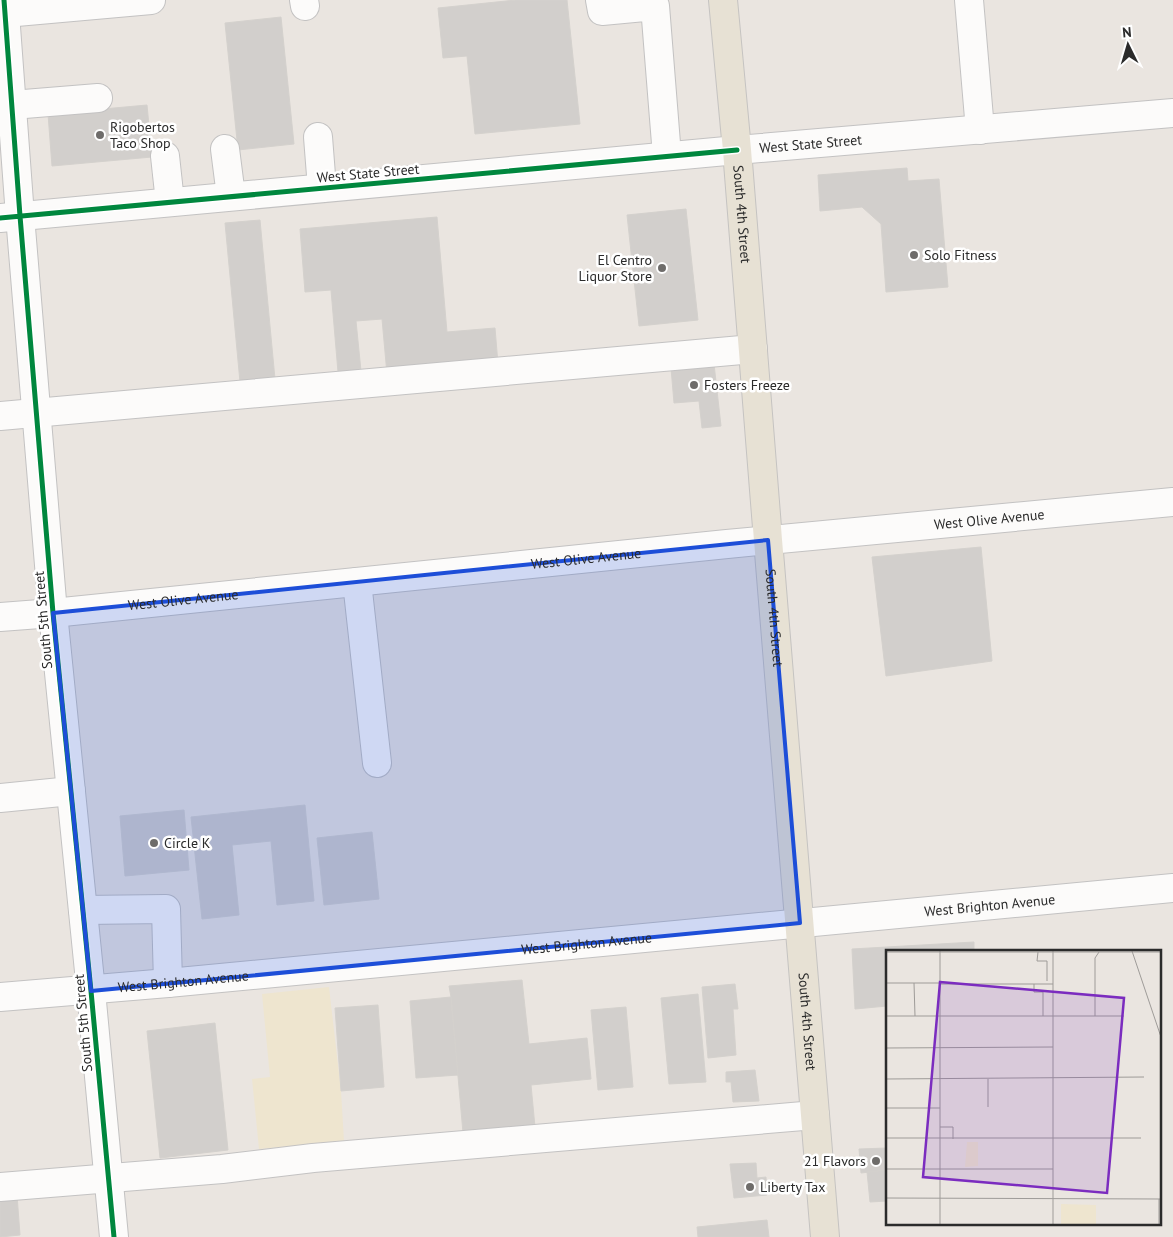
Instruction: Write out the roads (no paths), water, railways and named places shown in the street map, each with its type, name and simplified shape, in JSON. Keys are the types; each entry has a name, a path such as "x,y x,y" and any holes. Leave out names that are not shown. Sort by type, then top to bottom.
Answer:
{"main road":[{"name":"South 4th Street","path":"723,0 738,150 825,1237"}],"street":[{"path":"3,5 151,0"},
{"path":"600,0 602,11 655,6 667,156"},
{"path":"969,0 987,129"},
{"path":"984,0 987,129"},
{"name":"South 5th Street","path":"3,5 12,105 10,217 36,413 53,613 114,1237"},
{"path":"12,105 98,98"},
{"name":"West State Street","path":"10,217 667,156 1173,114"},
{"path":"318,137 322,188"},
{"path":"225,149 230,196"},
{"path":"165,156 170,202"},
{"path":"0,416 753,349"},
{"name":"West Olive Avenue","path":"0,617 768,540 1173,502"},
{"path":"357,582 377,763"},
{"path":"0,798 71,791"},
{"name":"West Brighton Avenue","path":"0,997 168,983 1173,888"},
{"path":"83,910 166,909 168,983"},
{"path":"0,1187 222,1169 313,1158 815,1115"}],"place":[{"name":"Rigobertos Taco Shop","path":"100,135"},
{"name":"Solo Fitness","path":"914,255"},
{"name":"El Centro Liquor Store","path":"662,268"},
{"name":"Fosters Freeze","path":"694,385"},
{"name":"Circle K","path":"154,843"},
{"name":"21 Flavors","path":"876,1161"},
{"name":"Liberty Tax","path":"750,1187"}]}
